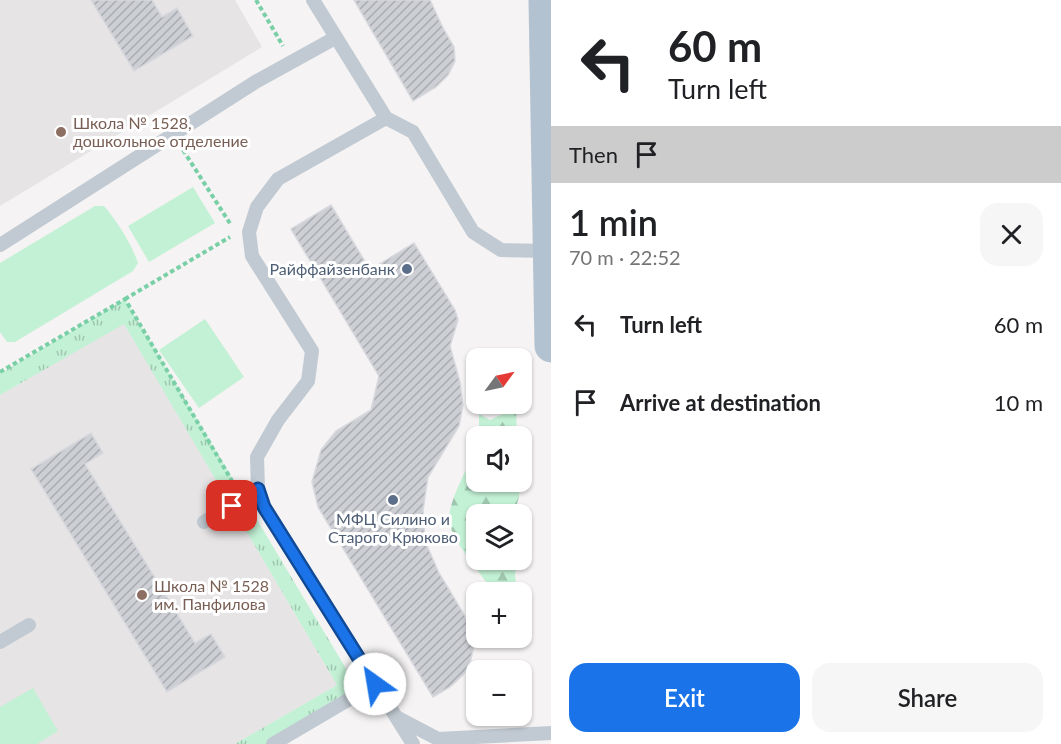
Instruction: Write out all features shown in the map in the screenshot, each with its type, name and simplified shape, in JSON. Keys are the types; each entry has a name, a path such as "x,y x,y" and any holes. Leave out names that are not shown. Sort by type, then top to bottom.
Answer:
{"main road":[{"path":"545,0 551,346"}],"lane":[{"path":"313,0 386,118 413,132 473,232 501,250 549,251"},
{"path":"0,245 257,81 335,38"},
{"path":"386,118 278,179 257,207 249,232 252,256 312,351 308,381 278,420 257,457 258,489 264,507 413,744"},
{"path":"204,522 258,489"},
{"path":"0,642 29,625"},
{"path":"273,744 375,684"},
{"path":"398,718 438,739 551,733"}],"path":[{"path":"256,0 292,62"},
{"path":"1,373 237,233 173,134"},
{"path":"125,299 243,499"}],"shaded area":[{"name":"Школа № 1528, дошкольное отделение","path":"0,0 235,0 262,47 0,206"},
{"name":"Школа № 1528 им. Панфилова","path":"124,323 337,685 235,744 0,744 0,395"}],"green space":[{"path":"193,187 215,223 149,262 128,226"},
{"path":"95,206 104,206 132,248 138,263 133,271 15,342 7,342 0,332 0,263"},
{"path":"125,299 360,692 273,744 235,744 337,685 124,324 0,395 0,374"},
{"path":"205,319 244,377 199,408 159,350"},
{"path":"479,414 490,420 503,414 516,414 517,426 479,426"},
{"path":"466,471 466,492 519,492 517,504 466,504 466,554 454,536 449,520 454,498"},
{"path":"477,570 516,570 516,582 486,582"},
{"path":"33,688 58,731 37,744 0,744 0,707"}],"building":[{"path":"91,0 152,0 162,17 177,8 193,36 134,71"},
{"path":"354,0 430,0 454,47 455,61 448,75 436,87 413,101"},
{"path":"331,205 370,270 414,243 455,310 458,320 450,346 460,382 463,405 459,426 428,477 423,510 425,541 439,573 466,618 466,648 474,648 471,660 466,660 466,670 463,675 450,687 433,697 318,507 312,482 321,450 336,431 371,410 379,376 291,229"},
{"path":"91,433 103,453 85,464 195,643 211,634 225,657 167,692 31,469"}],"place":[{"name":"Школа № 1528, дошкольное отделение","path":"61,132"},
{"name":"Райффайзенбанк","path":"407,269"},
{"name":"МФЦ Силино и Старого Крюково","path":"393,500"},
{"name":"Школа № 1528 им. Панфилова","path":"142,595"}],"route":[{"path":"232,506 258,489 264,507 375,684"}]}
